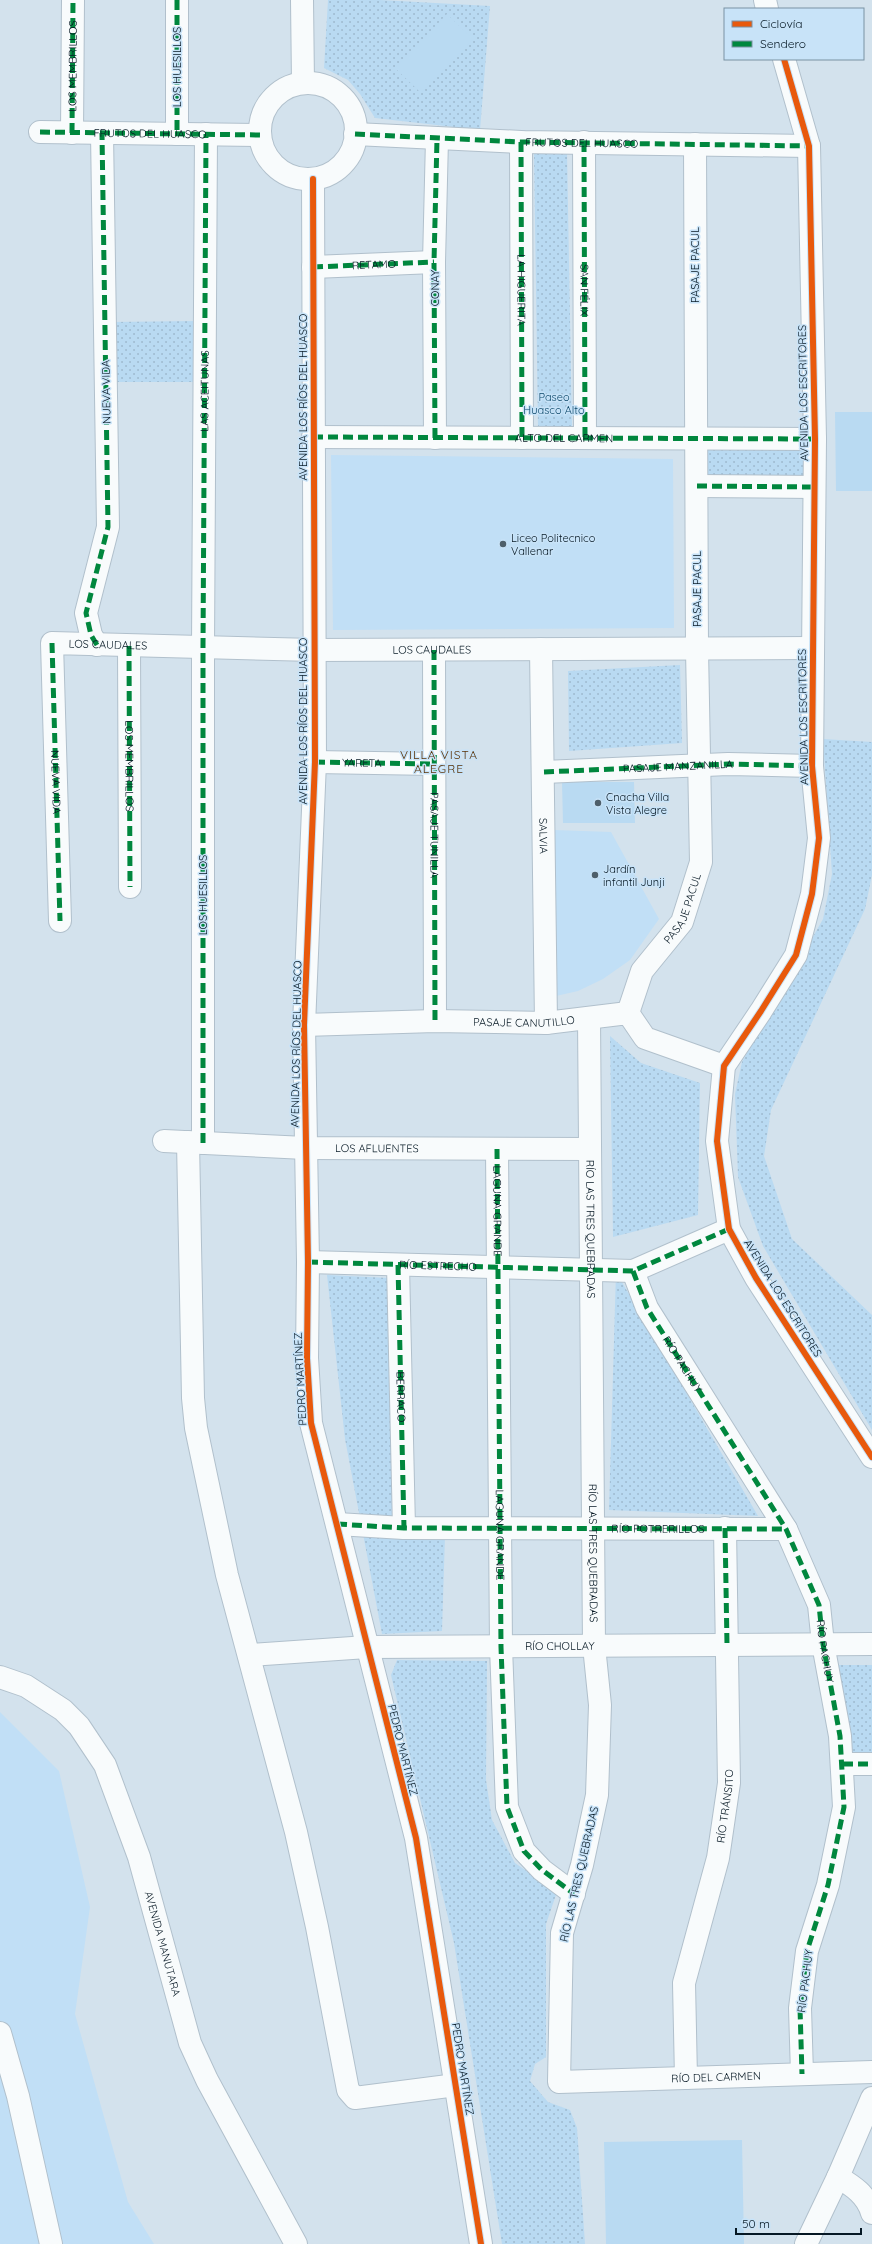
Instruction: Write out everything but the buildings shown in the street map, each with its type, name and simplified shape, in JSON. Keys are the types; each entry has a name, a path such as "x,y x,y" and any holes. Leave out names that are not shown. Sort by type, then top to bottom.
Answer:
{"street":[{"name":"LOS MEMBRILLOS","path":"72,133 73,0"},
{"name":"LOS HUESILLOS","path":"177,0 177,134"},
{"path":"302,0 303,83"},
{"name":"AVENIDA LOS ESCRITORES","path":"784,60 808,146 815,440 812,766 819,838 812,894 796,955 762,1011 724,1066 717,1141 729,1229 756,1278 872,1456"},
{"path":"303,83 326,86 345,101 351,110 355,134 353,147 346,159 337,168 326,175 313,178 300,178 277,168 269,159 260,135 262,116 270,100 285,88 303,83"},
{"name":"FRUTOS DEL HUASCO","path":"40,132 260,135"},
{"name":"NUEVA VIDA","path":"97,645 91,635 86,613 108,527 102,133"},
{"name":"LAS ACEITUNAS","path":"203,647 206,134"},
{"name":"FRUTOS DEL HUASCO","path":"355,134 521,142 808,146"},
{"name":"CONAY","path":"435,438 434,262 437,139"},
{"name":"LA HIGUERITA","path":"521,142 522,438"},
{"name":"SAN FÉLIX","path":"584,142 585,438"},
{"name":"PASAJE PACUL","path":"628,1013 642,971 682,922 701,862 697,649 695,144"},
{"name":"AVENIDA LOS RÍOS DEL HUASCO","path":"308,1262 304,1025 314,762 313,178"},
{"name":"RETAMO","path":"313,267 434,262"},
{"name":"ALTO DEL CARMEN","path":"313,437 815,440"},
{"path":"697,486 814,487"},
{"name":"NUEVA VIDA","path":"52,643 60,921"},
{"name":"LOS CAUDALES","path":"52,643 314,650 812,648"},
{"name":"LOS MEMBRILLOS","path":"129,646 130,887"},
{"name":"LOS HUESILLOS","path":"203,647 193,1398 196,1428 228,1575 299,1846 317,1928 348,2090 355,2098 456,2086"},
{"name":"SALVIA","path":"541,649 544,772 546,1023"},
{"name":"PASAJE TUNILLA","path":"434,650 435,1021"},
{"name":"YARETA","path":"314,762 434,764"},
{"name":"PASAJE MANZANILLA","path":"544,772 700,765 812,766"},
{"path":"628,1013 645,1038 724,1066"},
{"name":"PASAJE CANUTILLO","path":"304,1025 435,1021 546,1023 628,1013"},
{"name":"RÍO LAS TRES QUEBRADAS","path":"559,2082 562,1934 582,1865 597,1795 600,1705 594,1646 589,1018"},
{"name":"LOS AFLUENTES","path":"164,1141 305,1148 590,1149"},
{"name":"LAGUNA GRANDE","path":"497,1149 501,1647 507,1807 524,1851 542,1870 574,1894"},
{"path":"591,1268 633,1271 729,1229"},
{"name":"RÍO ESTRECHO","path":"308,1262 499,1268 591,1268"},
{"name":"PEDRO MARTÍNEZ","path":"308,1262 307,1358 311,1423 416,1838 481,2244"},
{"name":"BERRACO","path":"398,1265 404,1528"},
{"name":"RÍO PACHUY","path":"633,1271 647,1308 786,1529 819,1605 823,1644 840,1736 843,1764 844,1807 828,1885 807,1951 800,2008 802,2074"},
{"name":"RÍO POTRERILLOS","path":"337,1524 404,1528 786,1529"},
{"name":"RÍO TRÁNSITO","path":"686,2078 684,1983 718,1858 729,1783 725,1528"},
{"name":"RÍO CHOLLAY","path":"249,1655 367,1647 872,1644"},
{"name":"AVENIDA MANUTARA","path":"0,1677 26,1686 63,1710 79,1726 105,1765 139,1857 190,2043 207,2080 296,2244"},
{"path":"843,1764 872,1764"},
{"path":"0,2033 18,2096 51,2244"},
{"name":"RÍO DEL CARMEN","path":"559,2082 872,2072"},
{"path":"806,2244 838,2177 872,2098"},
{"path":"838,2177 858,2190 870,2205 872,2212"}],"shaded area":[{"name":"Liceo Politecnico Vallenar","path":"331,455 673,459 674,628 333,630"},
{"name":"Jardín infantil Junji","path":"554,830 611,832 659,919 630,960 603,979 578,991 556,996"},
{"path":"0,1712 59,1771 90,1907 75,2014 128,2202 154,2244 0,2244"}],"green space":[{"path":"328,0 380,0 490,6 480,130 375,118 360,94 348,80 324,68"},
{"path":"447,14 473,39 421,93 395,68"},
{"name":"Paseo Huasco Alto","path":"534,152 567,152 572,427 538,427"},
{"path":"199,321 199,382 111,382 110,322"},
{"path":"835,412 872,412 872,491 836,491"},
{"path":"698,440 814,440 813,486 698,485"},
{"path":"680,665 682,743 569,751 568,671"},
{"path":"823,739 872,742 872,875 865,909 771,1110 764,1156 792,1239 872,1315 872,1430 763,1246 738,1177 735,1094 742,1062 823,919 832,874"},
{"name":"Cnacha Villa Vista Alegre","path":"562,782 634,782 635,823 563,823"},
{"path":"610,1036 641,1063 700,1083 698,1215 613,1237"},
{"path":"616,1272 758,1516 609,1510"},
{"path":"327,1275 389,1278 396,1533 445,1536 442,1631 382,1634 345,1439"},
{"path":"397,1660 487,1661 486,1780 492,1820 515,1863 557,1892 546,1924 546,2057 535,2064 530,2081 548,2102 570,2110 577,2128 585,2244 502,2244 454,1943 391,1675"},
{"path":"837,1665 872,1665 872,1755 846,1755"},
{"path":"742,2140 744,2244 606,2244 604,2142"}],"marked path":[{"path":"72,133 73,0"},
{"path":"177,0 177,134"},
{"path":"40,132 260,135"},
{"path":"97,645 91,635 86,613 108,527 102,133"},
{"path":"203,1143 203,647 206,134"},
{"path":"355,134 521,142 809,146"},
{"path":"435,438 434,262 437,139"},
{"path":"521,142 522,438"},
{"path":"584,142 585,438"},
{"path":"313,267 434,262"},
{"path":"313,437 815,439"},
{"path":"697,486 814,487"},
{"path":"52,643 60,921"},
{"path":"129,646 130,887"},
{"path":"434,650 435,1021"},
{"path":"315,762 434,764"},
{"path":"544,772 728,764 812,766"},
{"path":"497,1149 501,1647 507,1807 524,1851 542,1870 574,1894"},
{"path":"308,1262 633,1271 729,1229"},
{"path":"398,1265 404,1528"},
{"path":"633,1271 647,1308 786,1529 819,1605 823,1644 840,1736 844,1807 828,1885 807,1951 800,2008 802,2074"},
{"path":"337,1524 404,1528 786,1529"},
{"path":"725,1528 727,1645"},
{"path":"843,1764 872,1764"}],"cycle path":[{"path":"784,60 809,146 815,439 812,766 819,838 812,894 796,955 724,1066 717,1141 729,1229 756,1278 872,1457"},
{"path":"313,179 315,762 304,1025 308,1262 307,1358 311,1423 416,1838 481,2244"}],"place":[{"name":"Liceo Politecnico Vallenar","path":"503,544"},
{"name":"Cnacha Villa Vista Alegre","path":"598,803"},
{"name":"Jardín infantil Junji","path":"595,875"}],"district":[{"name":"VILLA VISTA ALEGRE","path":"439,762"}]}
